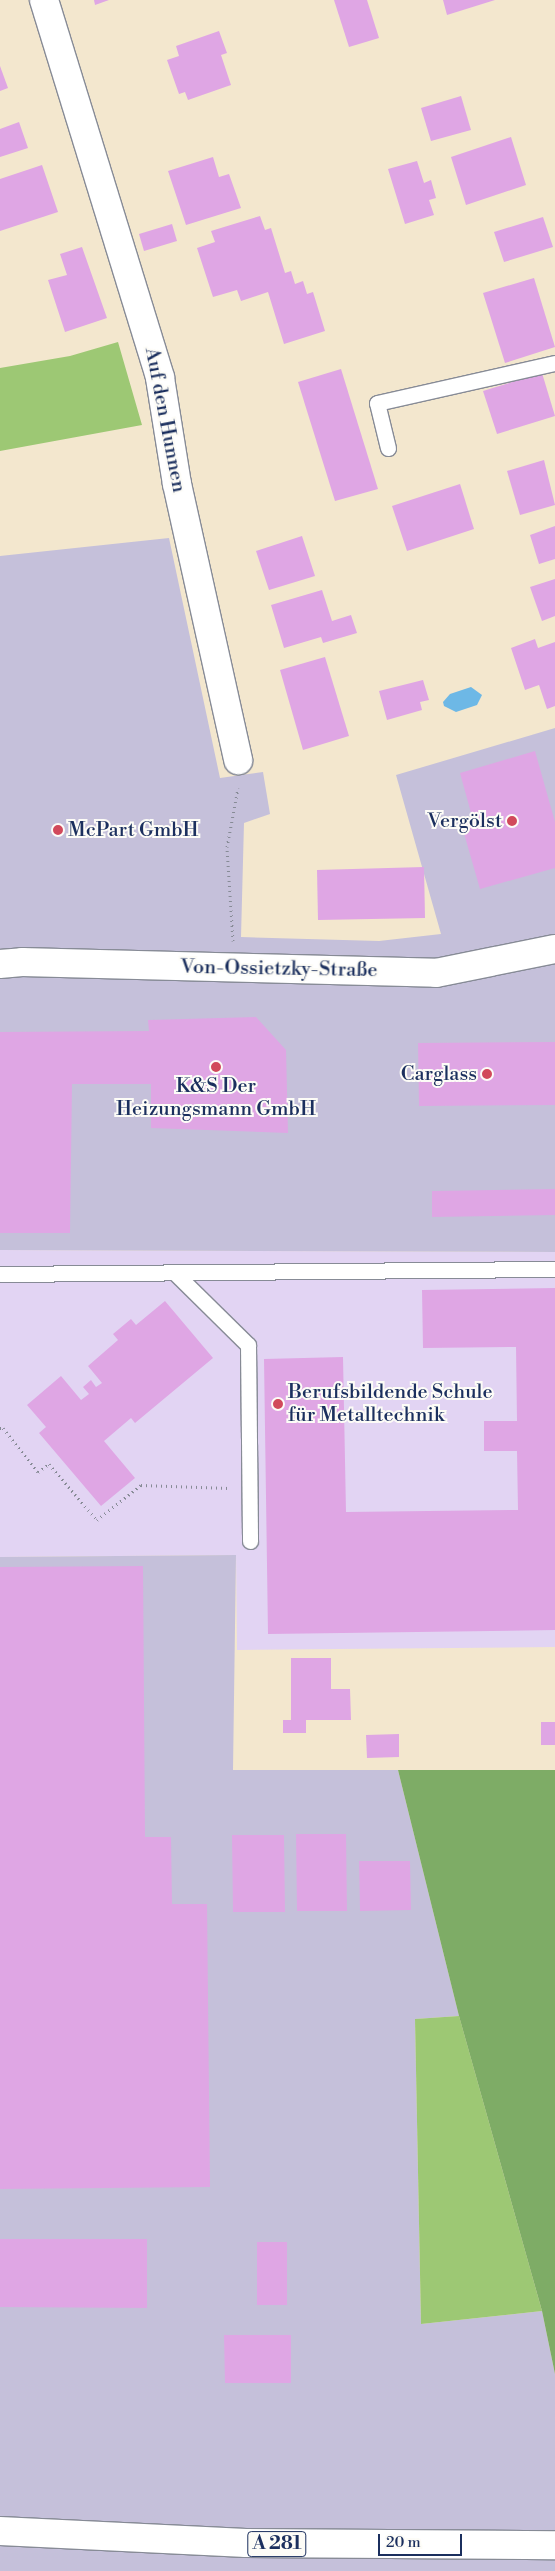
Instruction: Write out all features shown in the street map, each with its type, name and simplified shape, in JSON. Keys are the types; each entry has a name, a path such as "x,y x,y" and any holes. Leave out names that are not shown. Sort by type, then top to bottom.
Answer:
{"main road":[{"name":"Auf den Hunnen","path":"44,0 160,378 177,484 238,760"},
{"name":"Von-Ossietzky-Straße","path":"0,964 22,962 436,973 555,949"},
{"name":"A 281","path":"0,2531 246,2543 555,2545"}],"lane":[{"path":"388,448 377,403 555,363"},
{"path":"0,1274 176,1274 555,1269"},
{"path":"176,1274 248,1345 250,1541"}],"path":[{"path":"236,969 227,847 238,789 238,760"},
{"path":"0,1428 38,1472 49,1464 97,1520 141,1485 249,1489"}],"shaded area":[{"path":"169,538 220,778 263,772 270,814 244,823 241,937 379,941 441,934 396,775 555,728 555,1252 0,1250 0,556"},
{"name":"Berufsbildende Schule für Metalltechnik","path":"0,1250 555,1252 555,1647 237,1650 236,1555 0,1557"},
{"path":"236,1555 233,1770 398,1770 459,2016 415,2019 421,2324 542,2311 555,2374 555,2571 0,2571 0,1557"}],"green space":[{"path":"118,342 142,425 0,451 0,368 70,356"},
{"path":"398,1770 555,1770 555,2374 542,2311 459,2016"},
{"path":"459,2016 542,2311 421,2324 415,2019"}],"water":[{"path":"471,687 482,695 477,705 456,712 444,706 443,702 450,694"}],"building":[{"path":"94,0 109,0 95,5"},
{"path":"334,0 367,0 379,38 349,47"},
{"path":"443,0 495,0 447,15"},
{"path":"219,31 227,53 221,55 231,85 188,100 185,92 179,94 167,60 179,56 176,46"},
{"path":"0,66 8,88 0,91"},
{"path":"461,96 471,130 431,141 421,108"},
{"path":"19,122 28,148 0,157 0,129"},
{"path":"511,137 526,185 466,205 451,157"},
{"path":"213,157 219,177 229,174 241,208 186,225 168,171"},
{"path":"417,161 424,183 431,180 436,198 429,200 434,215 405,224 388,169"},
{"path":"42,165 58,212 0,231 0,179"},
{"path":"260,216 265,230 271,228 285,273 291,271 295,284 303,281 307,294 313,292 325,331 284,344 268,292 241,301 237,290 213,297 197,248 215,242 211,231"},
{"path":"543,217 553,247 504,262 494,232"},
{"path":"172,224 177,241 144,251 139,234"},
{"path":"82,247 107,318 65,332 48,280 67,275 60,254"},
{"path":"534,278 555,347 505,363 483,293"},
{"path":"341,369 378,489 335,501 298,382"},
{"path":"542,373 555,416 497,434 483,391"},
{"path":"544,460 555,505 520,515 507,471"},
{"path":"460,484 474,529 407,551 392,506"},
{"path":"555,526 555,559 539,564 530,535"},
{"path":"302,536 315,576 269,590 256,551"},
{"path":"555,579 555,616 542,621 530,587"},
{"path":"322,590 332,621 351,615 357,633 323,643 321,637 284,648 271,605"},
{"path":"535,639 538,648 555,642 555,706 547,709 539,685 525,690 511,648"},
{"path":"325,657 349,736 303,750 280,670"},
{"path":"423,680 429,700 420,702 422,710 387,720 379,691"},
{"name":"Vergölst","path":"535,751 555,822 555,868 480,889 461,823 473,820 460,773"},
{"path":"424,867 425,918 318,920 317,870"},
{"path":"256,1017 286,1050 288,1133 151,1128 151,1084 72,1084 70,1233 0,1233 0,1032 149,1031 148,1020"},
{"name":"Carglass","path":"555,1042 555,1105 419,1106 418,1043"},
{"path":"555,1189 555,1215 432,1217 432,1191"},
{"path":"555,1288 555,1630 268,1634 264,1359 343,1357 346,1512 518,1510 517,1451 484,1451 484,1421 517,1421 516,1347 423,1348 422,1290"},
{"path":"165,1301 213,1358 135,1423 131,1418 104,1441 135,1478 101,1506 39,1433 46,1427 27,1405 61,1376 81,1400 89,1394 83,1387 91,1380 96,1387 102,1383 88,1366 118,1340 113,1334 131,1319 136,1325"},
{"path":"143,1566 145,1837 171,1837 172,1904 207,1904 210,2187 0,2189 0,1567"},
{"path":"291,1658 331,1658 331,1689 350,1689 351,1720 306,1720 306,1733 283,1733 283,1720 291,1720"},
{"path":"541,1722 555,1722 555,1745 541,1745"},
{"path":"399,1734 399,1757 367,1758 366,1735"},
{"path":"296,1834 346,1834 347,1911 297,1911"},
{"path":"232,1835 284,1835 285,1912 233,1912"},
{"path":"359,1861 410,1861 411,1910 360,1911"},
{"path":"0,2239 147,2239 147,2308 0,2307"},
{"path":"257,2242 287,2242 287,2305 257,2305"},
{"path":"224,2335 291,2335 291,2383 225,2383"}],"place":[{"name":"Vergölst","path":"512,821"},
{"name":"McPart GmbH","path":"58,830"},
{"name":"K&S Der Heizungsmann GmbH","path":"216,1067"},
{"name":"Carglass","path":"487,1074"},
{"name":"Berufsbildende Schule für Metalltechnik","path":"278,1404"}]}
